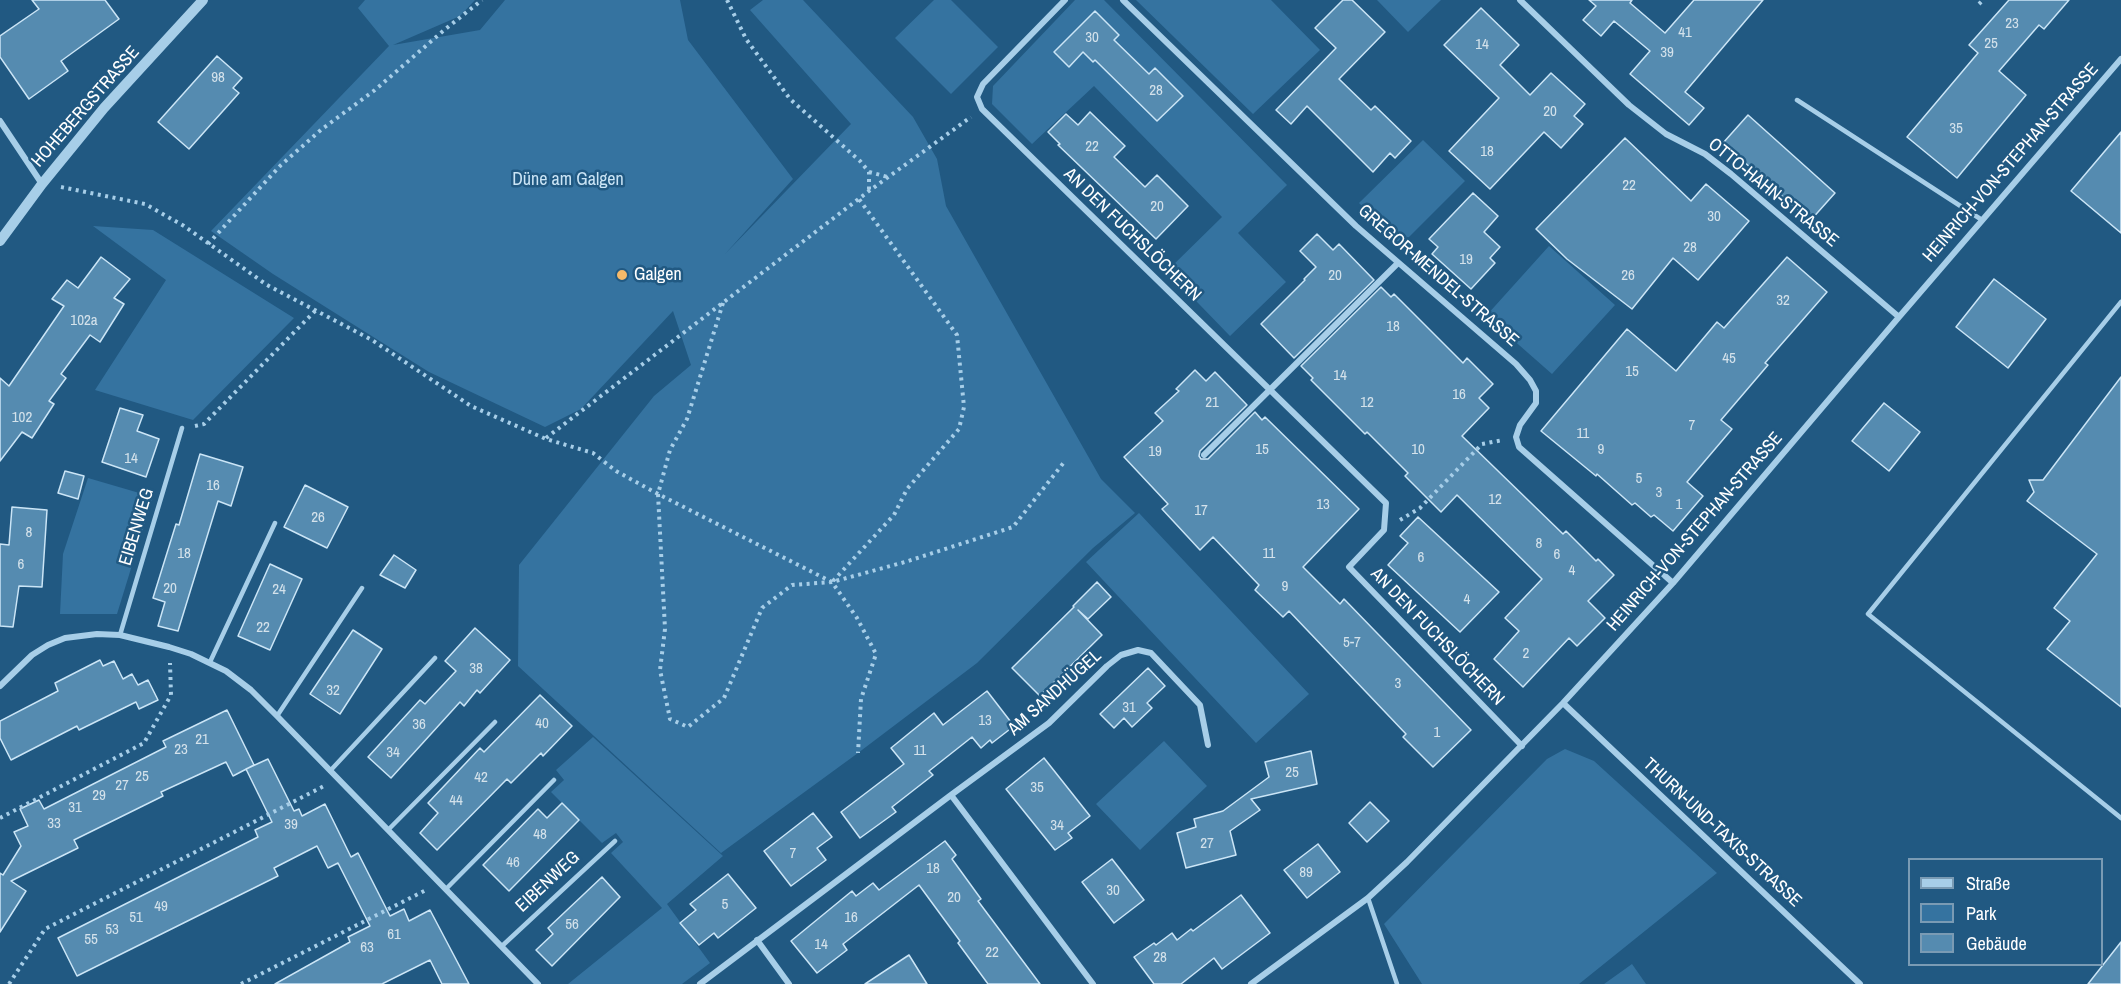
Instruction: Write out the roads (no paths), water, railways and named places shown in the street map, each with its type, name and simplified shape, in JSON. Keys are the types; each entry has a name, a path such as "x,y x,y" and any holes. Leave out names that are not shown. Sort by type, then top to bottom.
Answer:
{"street":[{"name":"HOHEBERGSTRASSE","path":"0,241 42,183 104,108 203,0"},
{"name":"AN DEN FUCHSLÖCHERN","path":"1065,0 983,84 977,98 982,109 1386,503 1384,530 1349,567 1522,746"},
{"name":"GREGOR-MENDEL-STRASSE","path":"1123,0 1356,226 1516,364 1536,391 1536,404 1520,425 1516,437 1519,447 1673,583"},
{"name":"OTTO-HAHN-STRASSE","path":"1520,0 1629,105 1666,134 1705,154 1731,174 1899,317"},
{"name":"HEINRICH-VON-STEPHAN-STRASSE","path":"1251,984 1368,898 1563,703 1673,583 2121,59"},
{"path":"0,121 42,183"},
{"path":"1204,455 1398,263"},
{"path":"0,686 32,655 48,645 65,638 82,635 120,635 169,647 210,662 251,690 538,984"},
{"name":"AM SANDHÜGEL","path":"700,984 1049,723 1121,655 1138,650 1151,653 1200,705 1208,745"},
{"name":"THURN-UND-TAXIS-STRASSE","path":"1563,703 1860,984"},
{"path":"951,795 1093,984"},
{"path":"757,940 789,984"}],"lane":[{"path":"1797,100 1982,220"},
{"path":"2121,302 1868,614 2121,818"},
{"name":"EIBENWEG","path":"120,635 182,428"},
{"path":"210,662 275,523"},
{"path":"277,716 362,588"},
{"path":"330,771 435,658"},
{"path":"388,830 495,722"},
{"path":"446,889 555,780"},
{"name":"EIBENWEG","path":"502,946 615,841"},
{"path":"1368,898 1397,984"}],"place":[{"name":"Galgen","path":"622,275"}],"park label":[{"name":"Düne am Galgen","path":"568,180"}]}
